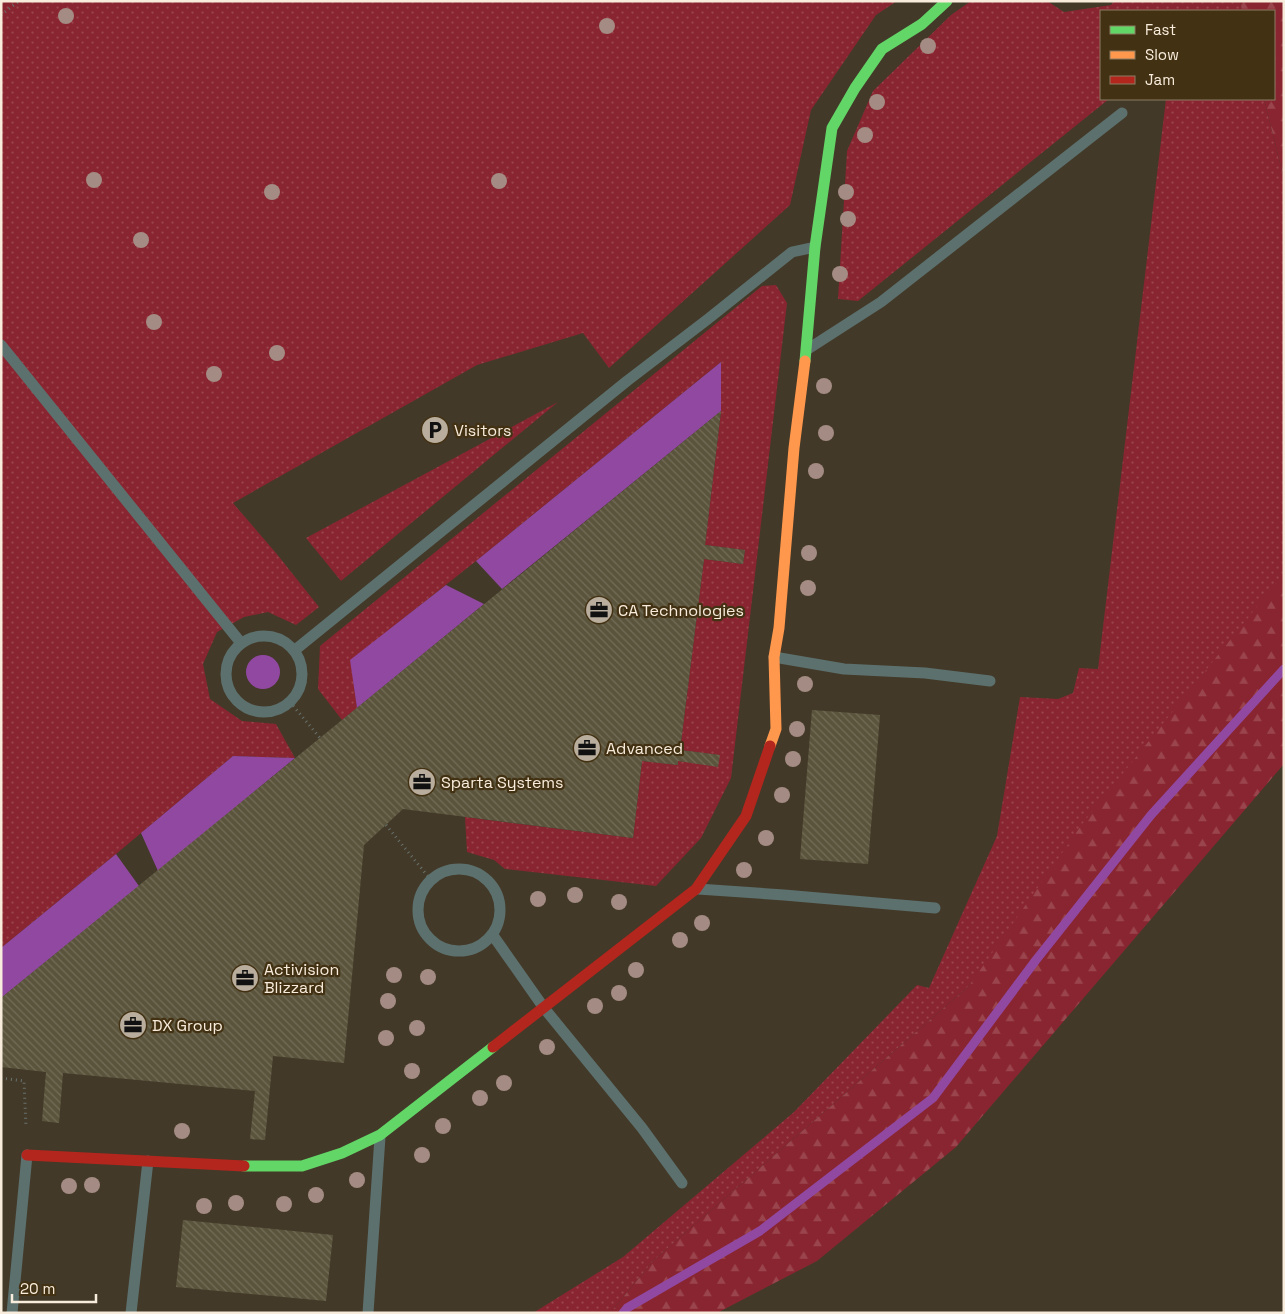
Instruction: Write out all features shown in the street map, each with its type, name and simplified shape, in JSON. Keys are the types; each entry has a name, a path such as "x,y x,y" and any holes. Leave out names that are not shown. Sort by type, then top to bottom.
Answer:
{"street":[{"path":"26,1155 148,1162 302,1166 342,1153 380,1135 696,889 746,816 776,729 774,657 779,628 794,448 806,350 815,246 832,128 855,88 882,49 922,24 947,1"}],"lane":[{"path":"806,350 881,302 1122,113"},
{"path":"295,650 627,380 792,252 815,246"},
{"path":"1,345 241,643"},
{"path":"261,636 275,637 287,643 295,650 302,674 300,687 295,697 286,706 262,713 249,710 234,698 227,686 225,672 229,658 241,643 261,636"},
{"path":"774,657 844,669 925,673 990,682"},
{"path":"455,869 469,869 481,875 491,884 498,896 500,909 498,922 492,934 482,944 470,950 456,951 443,948 423,930 418,904 423,890 431,880 442,872 455,869"},
{"path":"696,889 935,908"},
{"path":"492,934 544,1008 642,1128 682,1183"},
{"path":"368,1313 380,1135"},
{"path":"12,1313 26,1155"},
{"path":"132,1313 148,1162"}],"path":[{"path":"1,15 18,1"},
{"path":"290,702 320,738"},
{"path":"386,825 431,880"},
{"path":"1,1078 24,1081 26,1155"}],"green space":[{"path":"1,1 897,1 876,15 811,110 790,205 609,368 583,333 477,365 233,503 319,607 296,625 268,612 244,617 217,632 203,664 210,699 242,721 276,724 295,758 233,756 1,948"},
{"path":"971,1 1047,1 1064,12 1111,5 1114,1 1240,1 1242,10 1100,10 1100,100 1108,100 858,301 838,299 847,151 873,91 951,15"},
{"path":"1240,1 1284,1 1284,179 1264,100 1275,100 1275,10 1242,10"},
{"path":"1166,100 1264,100 1284,179 1284,577 969,986 654,1260 610,1313 533,1313 623,1257 794,1112 917,985 929,988 997,836 1020,697 1058,699 1073,693 1079,668 1098,669"},
{"path":"776,285 787,303 731,778 701,838 656,886 505,869 494,860 467,852 465,817 633,838 642,761 678,765 678,761 718,766 719,755 680,750 704,559 743,564 745,550 705,545 721,411 721,362 351,660 357,708 342,720 318,689 320,646 762,286"},
{"path":"558,402 341,581 306,538"},
{"path":"1284,573 1284,764 956,1147 817,1261 717,1313 610,1313 654,1260 969,986 1083,823"}],"shaded area":[{"path":"721,362 721,411 502,589 476,561"},
{"path":"446,585 484,604 357,708 350,660"},
{"path":"263,655 275,660 280,672 275,684 263,689 251,684 246,672 251,660"},
{"path":"233,756 295,758 158,871 141,833"},
{"path":"116,854 139,886 1,998 1,948"}],"building":[{"path":"721,411 705,545 745,550 743,564 704,559 680,750 720,755 718,767 678,761 678,765 642,761 633,838 403,809 364,845 344,1063 273,1056 265,1140 250,1139 255,1091 63,1073 59,1123 42,1121 46,1072 1,1067 1,998"},
{"path":"812,710 880,715 868,864 800,859"},
{"path":"183,1220 333,1235 326,1301 176,1287"}],"waterway":[{"path":"623,1313 627,1308 760,1231 933,1098 1036,960 1151,815 1284,669"}],"traffic: fast":[{"path":"805,361 815,247 832,128 855,88 882,49 922,24 947,1"},
{"path":"244,1166 302,1166 342,1153 380,1135 493,1047"}],"traffic: slow":[{"path":"770,746 776,729 774,657 779,628 794,448 805,361"}],"traffic: jam":[{"path":"493,1047 696,889 746,816 770,746"},
{"path":"27,1155 244,1166"}],"place":[{"name":"Visitors","path":"435,430"},
{"name":"CA Technologies","path":"599,610"},
{"name":"Advanced","path":"587,748"},
{"name":"Sparta Systems","path":"422,782"},
{"name":"Activision Blizzard","path":"245,978"},
{"name":"DX Group","path":"133,1025"}]}
